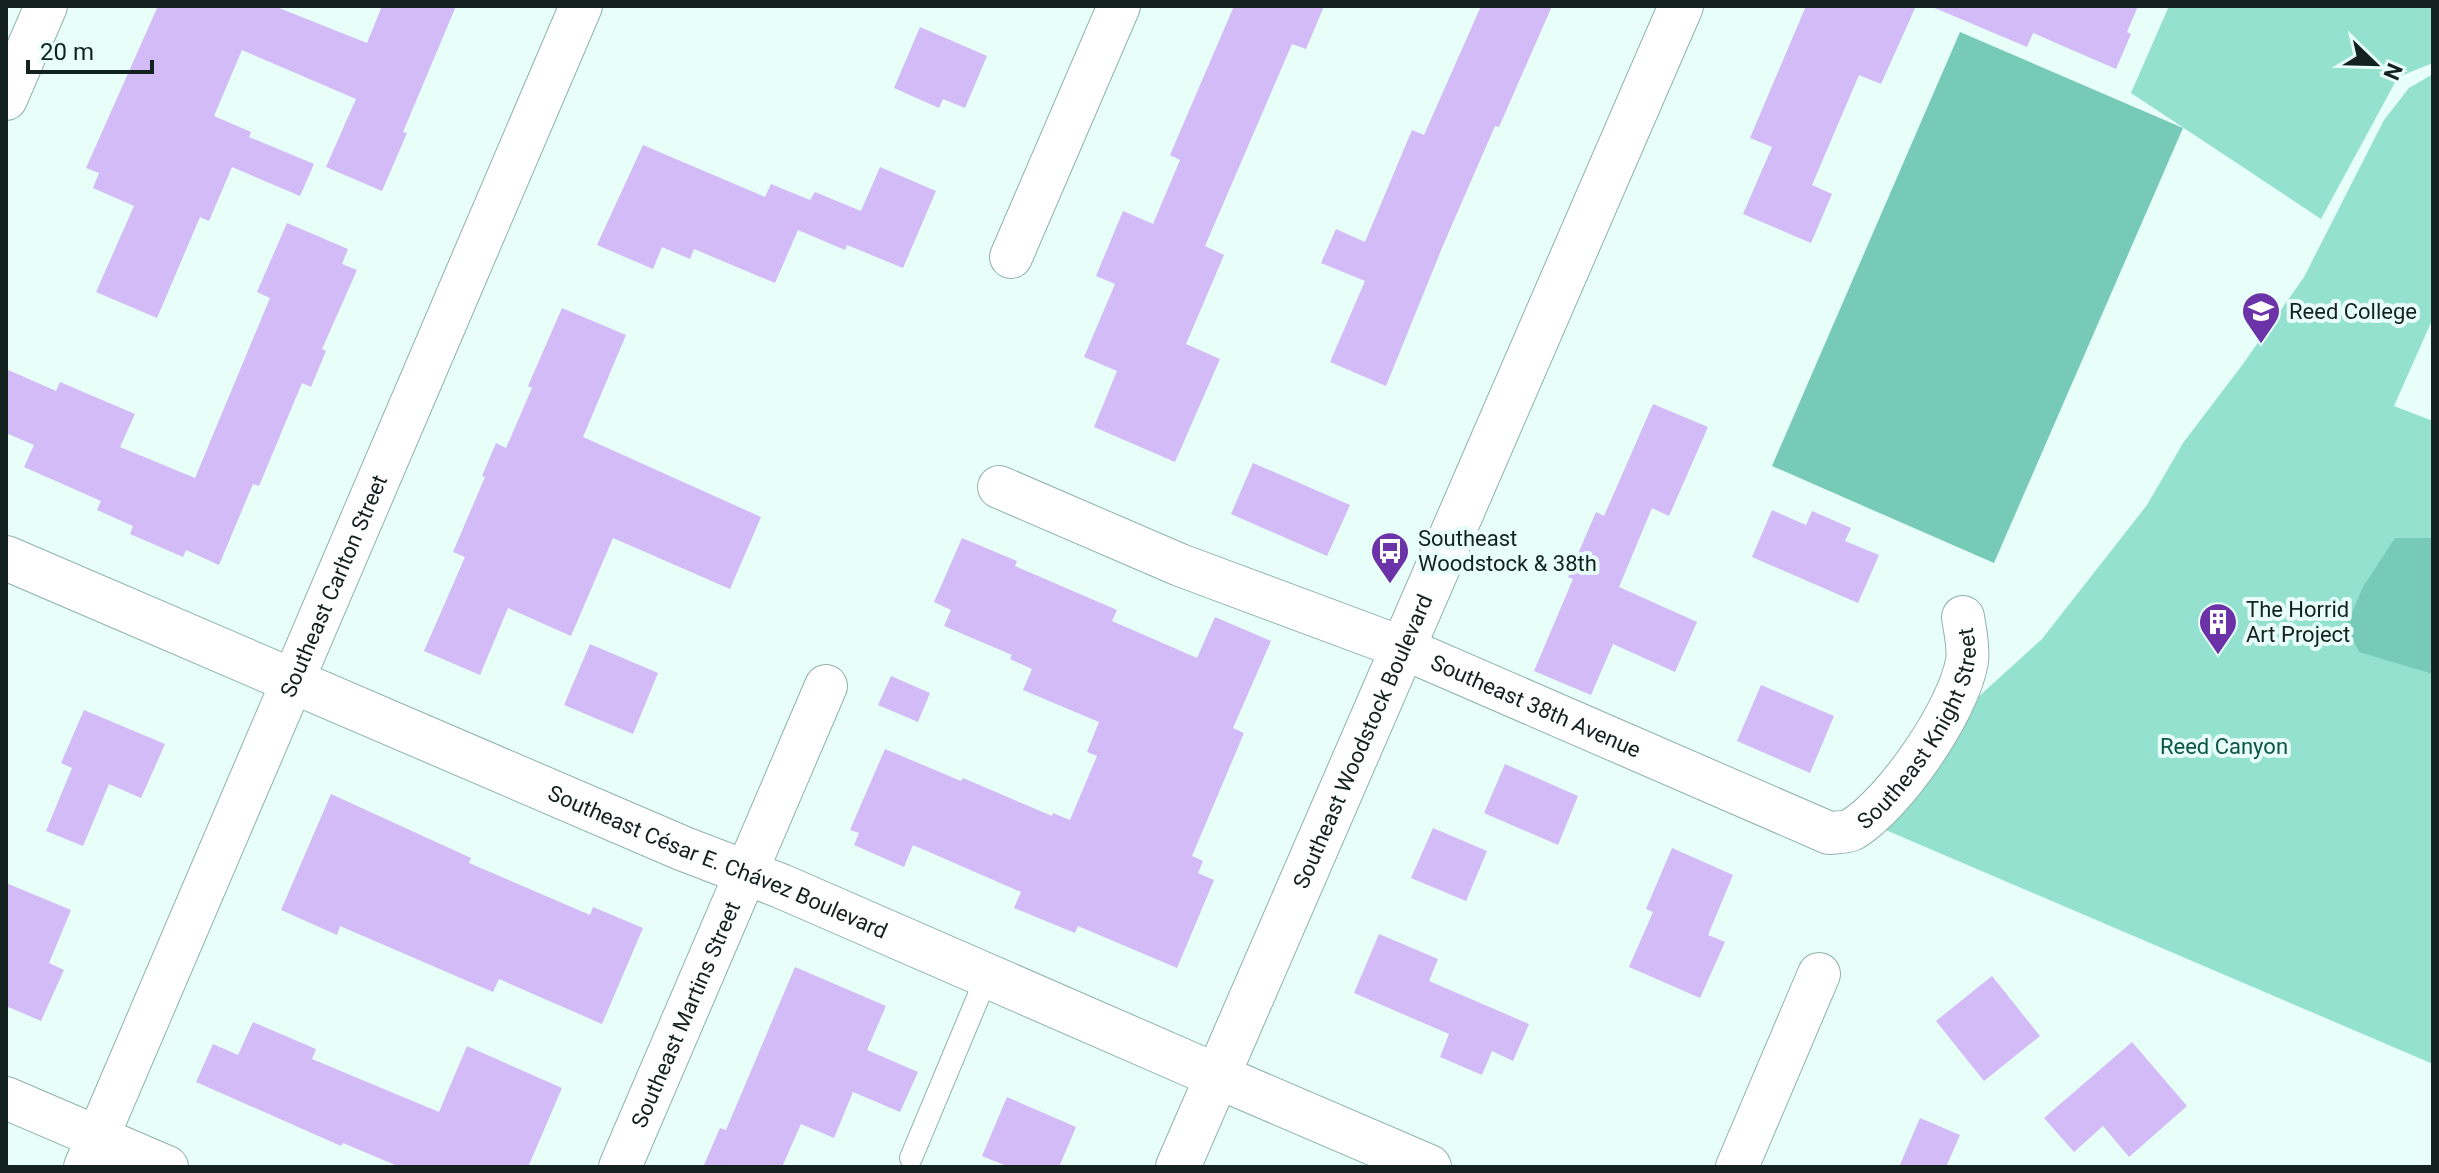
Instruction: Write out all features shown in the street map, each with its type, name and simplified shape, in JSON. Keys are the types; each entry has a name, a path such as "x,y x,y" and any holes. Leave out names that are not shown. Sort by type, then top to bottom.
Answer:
{"main road":[{"name":"Southeast Woodstock Boulevard","path":"1178,1167 1681,6"},
{"name":"Southeast César E. Chávez Boulevard","path":"6,558 1429,1167"}],"street":[{"path":"6,99 46,6"},
{"name":"Southeast Carlton Street","path":"92,1152 581,6"},
{"path":"1011,257 1119,6"},
{"name":"Southeast 38th Avenue","path":"999,487 1180,565 1403,648 1829,833 1850,831"},
{"name":"Southeast Knight Street","path":"1850,831 1887,801 1923,755 1951,704 1967,661 1963,617"},
{"name":"Southeast Martins Street","path":"620,1167 826,686"},
{"path":"1737,1167 1819,974"},
{"path":"6,1098 92,1152 167,1167"}],"lane":[{"path":"911,1158 987,976"}],"green space":[{"path":"2169,6 2433,6 2433,63 2398,77 2321,219 2131,93"},
{"path":"1960,32 2183,128 1994,563 1772,466"},
{"name":"Reed Canyon","path":"2433,74 2433,318 2394,406 2433,421 2433,1064 1881,828 1954,719 2042,639 2147,505 2183,443 2304,277 2384,120 2409,88"},
{"path":"2395,538 2433,538 2433,674 2359,652 2346,626 2363,587"}],"building":[{"path":"158,6 274,6 367,43 382,6 456,6 403,132 407,133 382,191 326,167 356,99 242,50 214,116 251,132 249,137 314,164 300,196 232,167 209,221 200,217 157,318 96,292 134,206 93,188 99,173 86,168"},
{"path":"1234,6 1324,6 1306,49 1292,44 1205,246 1224,255 1186,344 1220,359 1175,462 1094,427 1117,371 1084,357 1115,284 1096,276 1123,211 1153,224 1180,160 1170,155"},
{"path":"1481,6 1552,6 1499,127 1495,126 1386,386 1330,362 1365,281 1321,263 1336,229 1365,242 1412,130 1424,135"},
{"path":"1806,6 1916,6 1881,84 1859,75 1812,185 1832,194 1811,243 1743,214 1772,147 1750,138"},
{"path":"1930,6 2138,6 2127,32 2131,34 2116,69 2033,33 2027,47"},
{"path":"920,27 987,56 965,108 943,99 939,108 894,88"},
{"path":"643,145 765,197 771,184 810,200 815,192 861,211 880,167 936,191 903,268 847,245 845,250 798,230 775,283 694,249 690,259 662,247 653,269 597,245"},
{"path":"287,223 348,249 342,264 357,270 322,349 326,351 311,387 302,383 259,486 253,484 219,565 186,550 183,557 130,534 133,526 97,510 101,501 24,467 34,445 6,433 6,369 56,391 60,382 135,414 120,447 195,478 270,298 257,292"},
{"path":"562,308 626,335 583,437 761,517 730,589 613,538 571,636 508,608 480,675 424,651 465,557 453,552 485,477 482,476 496,443 506,448 532,388 528,386"},
{"path":"1653,404 1708,427 1669,516 1652,508 1619,587 1697,622 1675,672 1613,644 1591,695 1534,671 1573,579 1568,577 1596,512 1604,516"},
{"path":"1253,463 1350,505 1327,556 1231,514"},
{"path":"1772,510 1806,525 1812,511 1851,528 1845,541 1879,555 1858,603 1752,557"},
{"path":"962,538 1017,561 1015,566 1117,610 1112,621 1197,658 1215,617 1271,641 1233,728 1244,733 1192,856 1203,861 1198,873 1214,880 1177,968 1078,926 1075,933 1014,908 1021,892 913,845 904,867 854,845 859,833 850,830 885,749 1052,816 1053,813 1070,820 1097,756 1087,752 1099,722 1023,690 1032,669 1010,659 1012,655 944,626 951,610 934,602"},
{"path":"590,644 658,673 633,734 564,705"},
{"path":"891,676 930,693 918,722 878,705"},
{"path":"1761,685 1834,716 1810,773 1737,741"},
{"path":"84,710 165,744 141,798 109,784 83,846 46,831 72,768 61,763"},
{"path":"1505,764 1578,796 1558,845 1484,813"},
{"path":"331,794 471,858 469,863 590,915 593,907 643,928 602,1024 499,979 493,992 340,926 337,935 281,910"},
{"path":"1433,828 1487,851 1466,901 1411,878"},
{"path":"1672,848 1733,875 1708,935 1725,942 1700,998 1629,967 1653,912 1646,909"},
{"path":"6,883 71,910 49,963 64,970 41,1021 6,1006"},
{"path":"1379,934 1438,959 1429,981 1529,1024 1513,1061 1492,1051 1482,1075 1440,1057 1449,1034 1354,993"},
{"path":"795,967 886,1006 867,1050 918,1072 900,1112 853,1092 834,1138 801,1124 782,1167 703,1167 720,1128 726,1130"},
{"path":"1992,976 2040,1036 1984,1081 1936,1021"},
{"path":"253,1022 316,1049 312,1059 439,1112 467,1046 562,1088 528,1167 400,1167 343,1143 341,1146 196,1082 213,1044 238,1055"},
{"path":"2132,1042 2187,1106 2129,1157 2103,1126 2074,1152 2044,1118"},
{"path":"1007,1097 1076,1127 1059,1167 1009,1167 982,1156"},
{"path":"1920,1118 1960,1135 1946,1167 1899,1167"}],"place":[{"name":"Reed College","path":"2261,345"},
{"name":"Southeast Woodstock & 38th","path":"1390,585"},
{"name":"The Horrid Art Project","path":"2218,656"}]}
